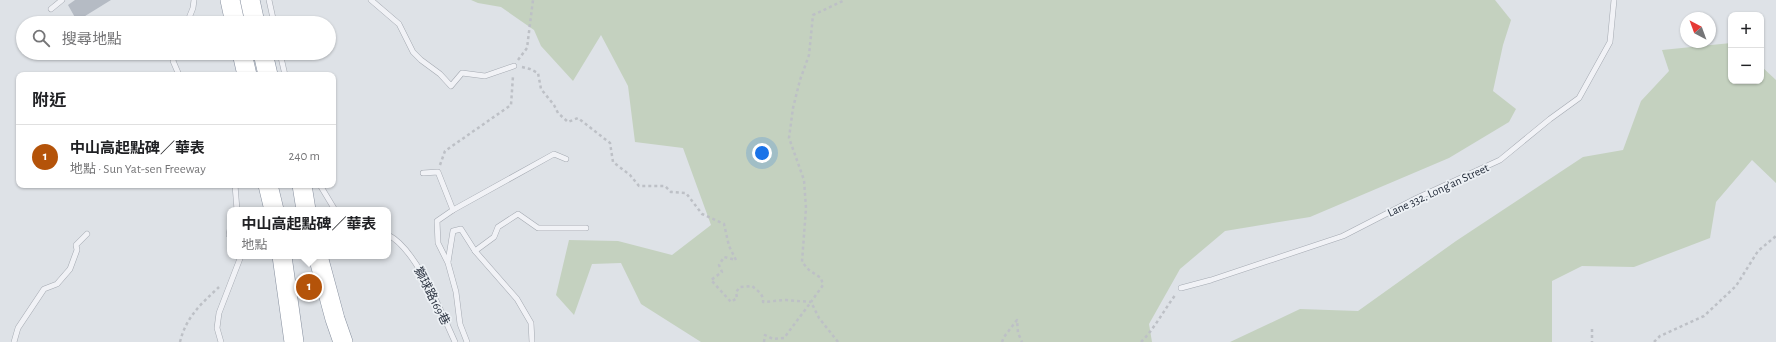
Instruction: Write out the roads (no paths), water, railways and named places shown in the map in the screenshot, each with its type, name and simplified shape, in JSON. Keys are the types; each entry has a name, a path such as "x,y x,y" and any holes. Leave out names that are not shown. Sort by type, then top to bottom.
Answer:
{"highway":[{"path":"230,0 233,16"},
{"path":"250,0 254,16"},
{"path":"244,60 246,72"},
{"path":"265,60 267,72"},
{"path":"269,188 273,207"},
{"path":"306,207 308,188"},
{"path":"282,259 294,342"},
{"path":"319,259 335,319 343,342"}],"lane":[{"path":"51,9 62,0"},
{"path":"190,16 194,0"},
{"path":"269,0 272,16"},
{"path":"371,0 398,24 414,52 421,60 440,74 451,86 462,73 485,76 514,66"},
{"name":"Lane 332, Long'an Street","path":"1181,288 1211,280 1343,236 1417,198 1500,160 1550,119 1579,98 1610,42 1614,0"},
{"path":"173,60 178,72"},
{"path":"282,60 284,72"},
{"path":"468,342 460,324 456,292 448,263 438,243 437,221 453,210 554,154 566,159"},
{"path":"423,172 438,172 453,210"},
{"path":"235,188 237,207"},
{"path":"309,188 331,207"},
{"path":"475,250 494,237 498,226 518,214 538,228 586,228"},
{"path":"448,263 453,231 461,229 475,250 517,299 531,323 532,342"},
{"path":"14,342 18,328 44,289 57,284 70,269 77,250 76,245 87,234"},
{"name":"獅球路169巷","path":"391,237 416,263 455,342"},
{"path":"221,342 217,328 219,313 231,279 240,259"}],"place":[{"name":"中山高起點碑／華表","path":"309,287"}]}
